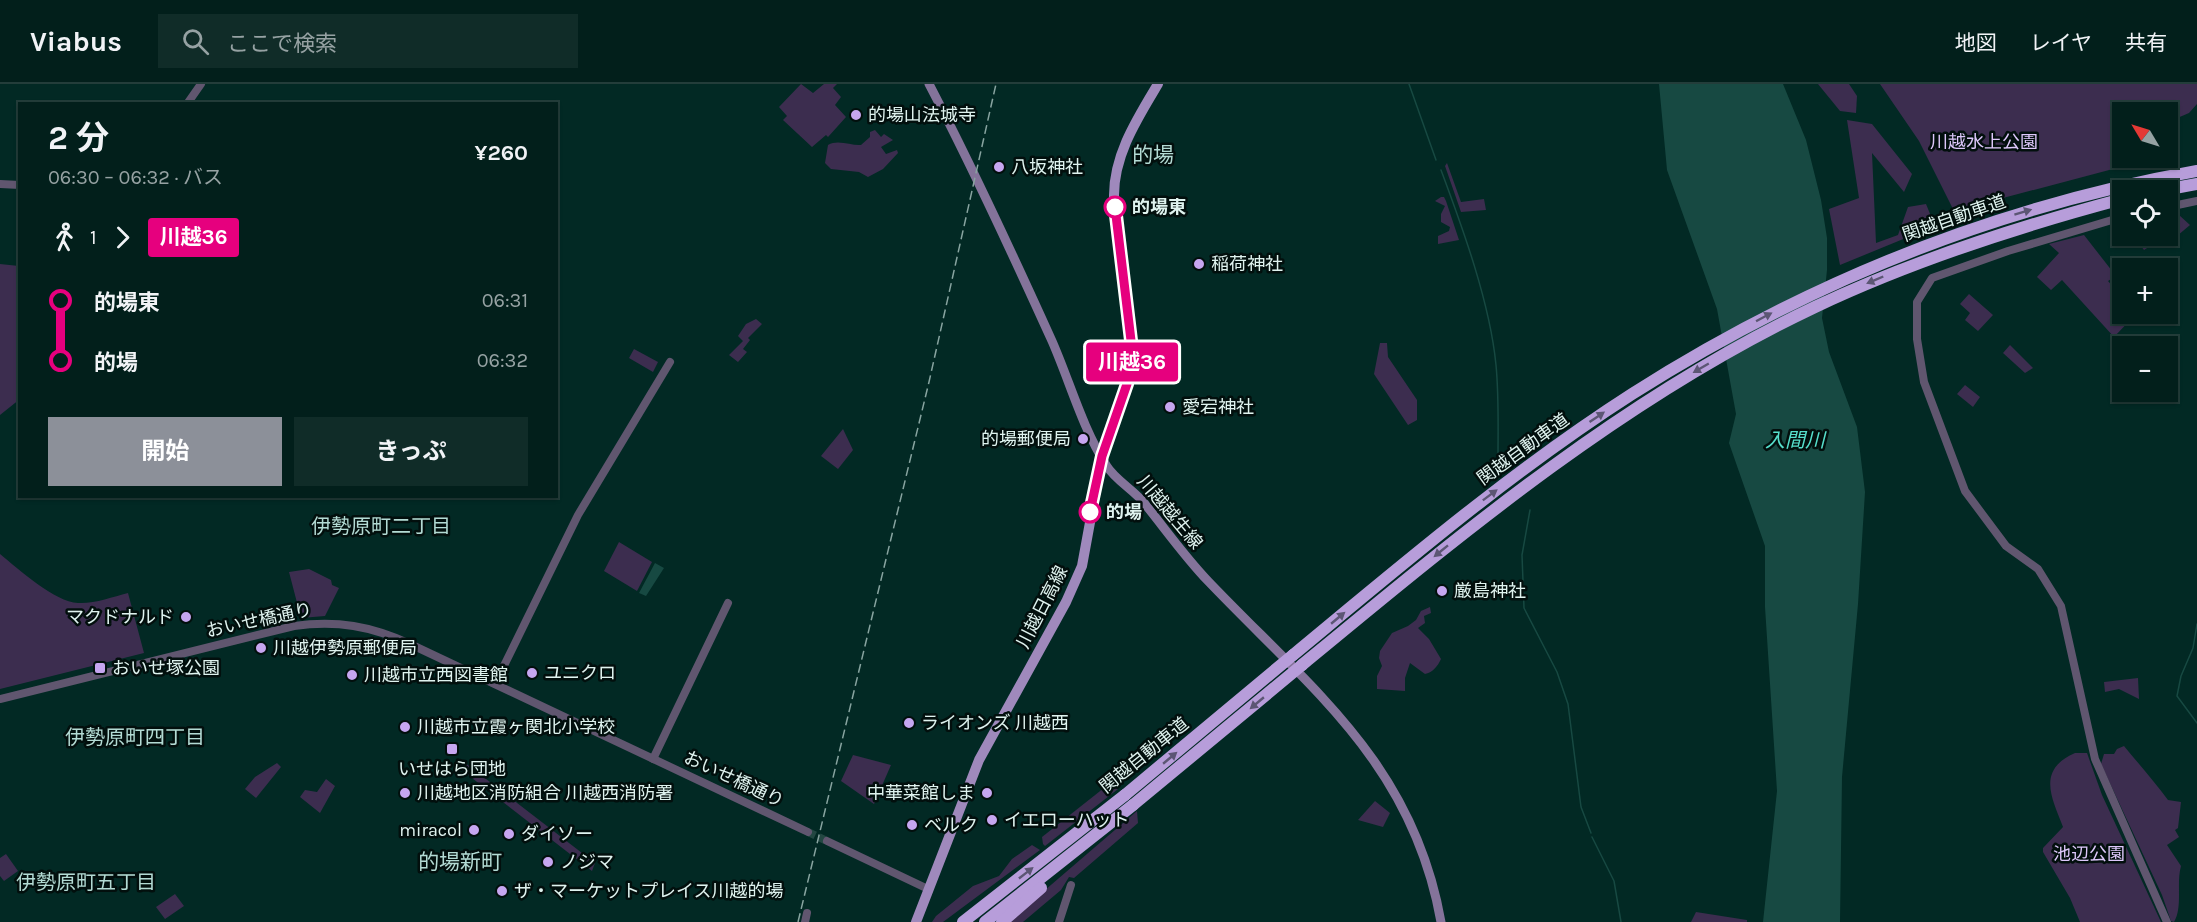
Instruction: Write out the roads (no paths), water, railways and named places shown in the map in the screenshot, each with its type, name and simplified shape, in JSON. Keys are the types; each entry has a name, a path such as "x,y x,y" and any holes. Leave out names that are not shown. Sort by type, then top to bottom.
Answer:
{"highway":[{"name":"関越自動車道","path":"963,922 1125,795 1460,519 1549,450 1632,394 1747,327 1851,275 1928,244 2055,203 2197,171"},
{"path":"2178,187 2197,184"},
{"name":"関越自動車道","path":"985,922 1133,805 1477,522 1639,406 1729,352 1815,307 1929,258 2058,216 2112,202"},
{"path":"1002,922 1101,838 1133,805"},
{"path":"951,922 1003,891"}],"main road":[{"name":"川越越生線","path":"929,84 975,173 1109,470 1144,502 1189,560 1325,699 1367,748 1389,782 1414,832 1431,882 1440,922"},
{"name":"川越日高線","path":"916,922 979,760 1078,578 1102,456 1127,384 1133,357 1114,198 1115,174 1122,151 1158,84"}],"street":[{"path":"188,102 201,84"},
{"path":"0,184 18,185"},
{"path":"2178,205 2197,201"},
{"path":"2112,220 2007,251 1932,278 1917,302 1917,339 1924,382 1965,491 2006,546 2038,569 2061,606 2096,759 2167,922"},
{"path":"495,684 578,515 670,362"},
{"path":"653,759 728,603"},
{"name":"おいせ橋通り","path":"0,699 270,632 322,623 357,625 381,632 495,684 808,832"},
{"path":"827,841 928,889"},
{"path":"1059,922 1071,885"}],"water":[{"name":"入間川","path":"1659,84 1783,84 1806,140 1821,200 1827,238 1827,270 1822,318 1829,352 1857,427 1865,492 1858,604 1842,777 1840,922 1763,922 1777,791 1765,607 1765,546 1729,443 1736,414 1717,309 1667,170"},
{"path":"655,563 664,568 646,596 639,593"}],"waterway":[{"path":"1409,84 1436,160"},
{"path":"1441,170 1482,292 1493,341 1497,377 1498,457"},
{"path":"1530,510 1522,555 1524,608 1557,672 1568,704 1581,807 1591,833"},
{"path":"2197,624 2193,648 2181,676 2177,696 2197,723"},
{"path":"1592,837 1614,881 1621,922"}],"tunnel":[{"path":"808,832 827,841"}],"railway":[{"path":"798,922 929,382 996,84"}],"place":[{"name":"的場山法城寺","path":"856,115"},
{"name":"八坂神社","path":"999,167"},
{"name":"的場東","path":"1115,207"},
{"name":"稲荷神社","path":"1199,264"},
{"name":"愛宕神社","path":"1170,407"},
{"name":"的場郵便局","path":"1083,439"},
{"name":"的場","path":"1090,512"},
{"name":"厳島神社","path":"1442,591"},
{"name":"マクドナルド","path":"186,617"},
{"name":"川越伊勢原郵便局","path":"261,648"},
{"name":"おいせ塚公園","path":"100,668"},
{"name":"ユニクロ","path":"532,673"},
{"name":"川越市立西図書館","path":"352,675"},
{"name":"ライオンズ 川越西","path":"909,723"},
{"name":"川越市立霞ヶ関北小学校","path":"405,727"},
{"name":"いせはら団地","path":"452,749"},
{"name":"川越地区消防組合 川越西消防署","path":"405,793"},
{"name":"中華菜館しま","path":"987,793"},
{"name":"イエローハット","path":"992,820"},
{"name":"ベルク","path":"912,825"},
{"name":"miracol","path":"474,830"},
{"name":"ダイソー","path":"509,834"},
{"name":"ノジマ","path":"548,862"},
{"name":"ザ・マーケットプレイス川越的場","path":"502,891"}],"district":[{"name":"的場","path":"1153,155"},
{"name":"伊勢原町二丁目","path":"381,526"},
{"name":"伊勢原町四丁目","path":"135,737"},
{"name":"的場新町","path":"460,862"},
{"name":"伊勢原町五丁目","path":"86,882"}],"park label":[{"name":"川越水上公園","path":"1984,142"},
{"name":"池辺公園","path":"2089,854"}]}
